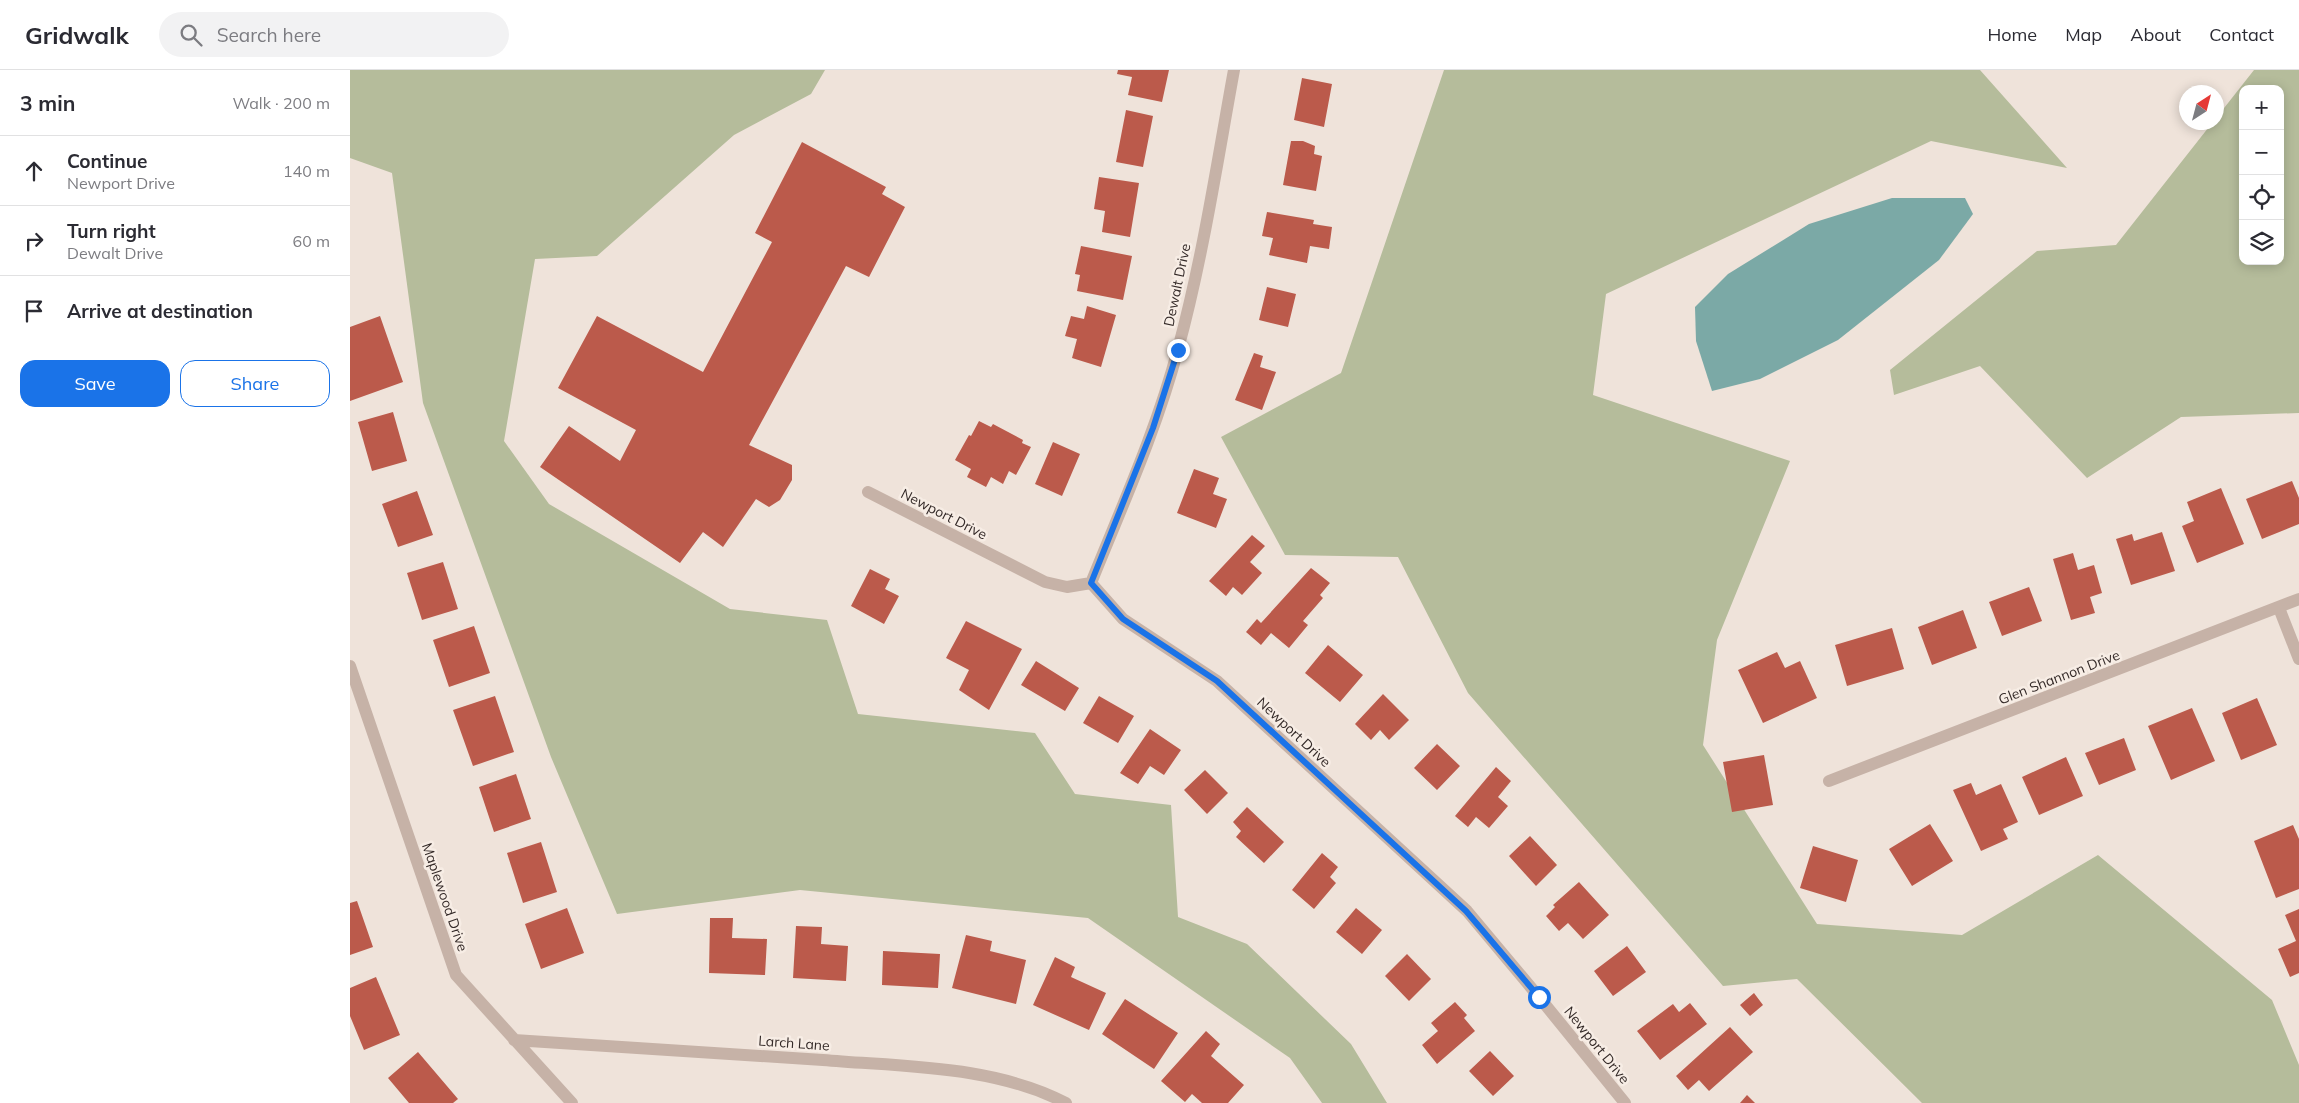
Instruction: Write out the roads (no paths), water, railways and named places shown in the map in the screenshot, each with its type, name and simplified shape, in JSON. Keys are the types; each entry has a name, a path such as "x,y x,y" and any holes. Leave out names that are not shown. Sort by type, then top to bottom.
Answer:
{"street":[{"name":"Dewalt Drive","path":"1091,583 1153,428 1178,350 1196,271 1234,70"},
{"name":"Newport Drive","path":"868,492 1045,582 1067,587 1091,583 1123,619 1217,681 1466,911 1625,1103"},
{"name":"Glen Shannon Drive","path":"1829,781 2299,600"},
{"path":"2279,608 2299,659"},
{"name":"Maplewood Drive","path":"350,666 456,975 572,1103"},
{"name":"Larch Lane","path":"514,1040 657,1048 946,1070 1006,1080 1066,1103"}],"water":[{"path":"1892,198 1965,198 1973,214 1939,260 1838,340 1760,379 1712,391 1696,341 1695,307 1728,274 1809,224"}]}
